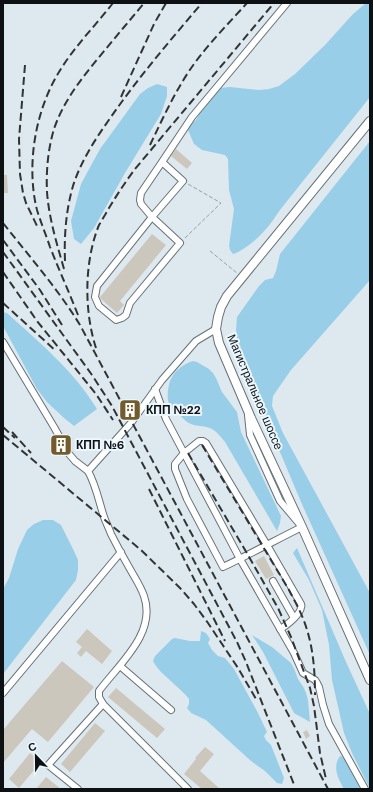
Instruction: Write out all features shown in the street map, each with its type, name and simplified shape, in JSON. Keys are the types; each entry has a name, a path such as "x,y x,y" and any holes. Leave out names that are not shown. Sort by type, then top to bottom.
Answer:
{"main road":[{"name":"Магистральное шоссе","path":"370,121 227,296 221,307 216,329 219,343 248,410 370,680"}],"lane":[{"path":"162,162 183,181 152,217 97,286 96,297 99,306 116,320 126,315 130,303 180,243 152,217 141,204 141,193 192,117 287,3"},
{"path":"88,471 131,422 162,380 196,341 216,329"},
{"path":"3,342 69,454 75,461 88,471 94,482 104,519 144,596 147,610 146,622 138,641 100,691 99,696 103,704 188,789"},
{"path":"155,390 166,420 240,559 294,653 303,673 315,680 317,683 329,724 365,789"},
{"path":"280,629 286,626 294,618 301,609 301,604 267,545 206,443 201,440 199,441 184,453 175,464 174,469 193,512 223,566 240,559 267,545 302,527"},
{"path":"3,693 120,552"},
{"path":"273,581 294,618"},
{"path":"120,666 171,710"},
{"path":"78,789 48,765 103,704"}],"path":[{"path":"180,243 221,203 183,181"},
{"path":"210,251 242,277"}],"shaded area":[{"path":"366,3 370,3 370,97 268,227 249,245 233,254 229,246 234,209 229,190 228,159 225,155 202,150 194,144 188,130 189,126 196,120 206,102 220,88 230,87 259,90 279,86 295,74 325,45 353,14"},
{"path":"157,84 167,87 167,96 161,114 94,228 81,244 74,239 71,221 81,184 100,149 140,94"},
{"path":"370,141 370,280 291,370 273,396 272,406 283,433 370,593 370,655 301,502 269,426 260,398 238,348 236,330 237,317 259,286 265,280 273,278 280,254"},
{"path":"3,312 7,313 67,370 88,395 97,409 74,426 47,402 37,389 4,328"},
{"path":"193,361 209,369 213,373 222,392 237,412 241,432 281,516 277,531 225,442 220,436 212,429 187,422 171,407 169,403 169,384 172,377 179,368"},
{"path":"43,520 53,520 61,525 78,560 76,580 3,674 3,589 9,578 18,549 27,530 34,524"},
{"path":"297,548 370,714 370,789 344,733 332,680 329,645 322,610 309,580 293,553"},
{"path":"201,631 206,633 210,639 208,643 212,650 218,656 225,658 234,669 258,713 267,732 264,736 271,745 284,778 282,784 277,783 206,720 191,713 187,708 189,699 155,665 153,661 155,656 172,639 175,638 200,641"},
{"path":"252,635 272,647 291,663 306,693 310,722 294,713 263,652"},
{"path":"340,756 344,757 360,789 344,789 338,777 336,768 336,764"}],"building":[{"path":"176,149 192,163 187,169 171,156"},
{"path":"3,175 7,175 8,193 3,193"},
{"path":"152,234 166,245 120,301 124,305 117,313 100,297"},
{"path":"56,439 60,447 55,450 51,442"},
{"path":"264,556 274,575 266,579 255,561"},
{"path":"87,629 112,651 102,664 86,651 81,657 77,653 82,647 76,642"},
{"path":"62,661 94,687 48,742 32,729 3,763 3,730"},
{"path":"116,688 165,729 157,738 108,697"},
{"path":"95,723 105,731 70,772 61,764"},
{"path":"307,730 310,736 306,739 303,732"},
{"path":"205,747 214,754 200,771 220,789 202,789 184,774"},
{"path":"30,753 41,762 19,788 9,779"},
{"path":"46,777 61,789 36,789"}],"railway":[{"path":"78,315 50,247 37,210 32,175 35,139 44,104 59,72 71,54 113,3"},
{"path":"64,269 51,222 47,192 48,160 54,129 63,107 76,87 144,3"},
{"path":"121,97 154,24 166,3"},
{"path":"65,261 67,214 73,186 81,165 105,125 128,94 202,3"},
{"path":"150,145 170,104 187,74 206,48 247,3"},
{"path":"96,348 89,318 87,286 88,270 94,239 99,225 135,169 274,3"},
{"path":"25,65 19,139 20,174 26,203 38,228"},
{"path":"3,223 53,286 80,325 328,789"},
{"path":"3,240 40,290 62,325"},
{"path":"3,252 92,375 112,406 237,642 295,787"},
{"path":"3,272 37,321 96,394 113,420"},
{"path":"3,303 56,351"},
{"path":"3,427 15,438"},
{"path":"12,432 31,453"},
{"path":"3,435 141,550 180,588 208,623 238,668 256,699"},
{"path":"202,445 289,590 301,613 311,648 314,666 315,695"},
{"path":"188,453 278,608 291,637 310,688 314,706 320,753 326,779"},
{"path":"149,489 225,641"}],"place":[{"name":"КПП №22","path":"130,410"},
{"name":"КПП №6","path":"61,445"}]}
